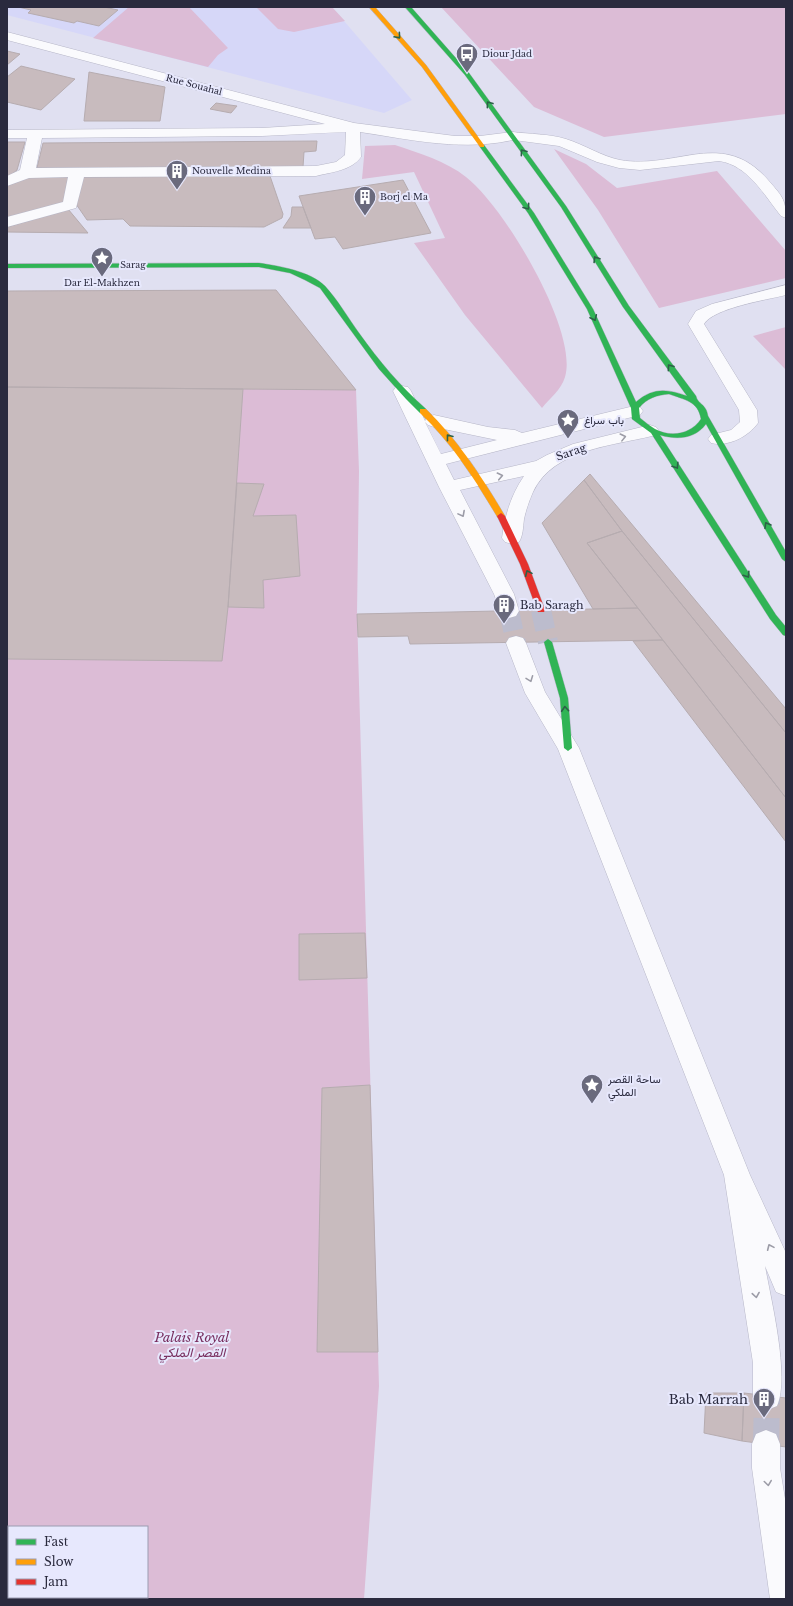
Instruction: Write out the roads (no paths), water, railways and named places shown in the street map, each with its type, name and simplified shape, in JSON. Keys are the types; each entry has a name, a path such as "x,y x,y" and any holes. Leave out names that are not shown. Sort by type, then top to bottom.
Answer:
{"main road":[{"path":"372,7 424,66 532,213 590,309 635,409 636,419 640,425 652,432 666,436 688,434 697,430 703,425 706,418"},
{"path":"408,7 467,74 564,207 626,307 692,398"},
{"name":"Sarag","path":"7,266 259,265 290,269 308,277 322,287 402,392 434,420 463,454 512,538 536,593 541,610"},
{"path":"635,409 643,398 658,393 682,394 701,404 705,411 706,418 717,439 786,559"},
{"path":"652,432 786,633"},
{"path":"548,642 564,698 568,748"}],"street":[{"name":"Rue Souahal","path":"7,36 353,127 455,141 480,141 512,136"},
{"path":"7,134 262,132 353,127 353,157 341,165 322,170 27,173 7,181"},
{"path":"27,173 36,134"},
{"path":"7,222 70,205 77,173"},
{"path":"402,392 448,487 504,594 509,611"},
{"path":"435,461 635,409"},
{"path":"434,420 488,433 528,438"},
{"name":"Sarag","path":"448,487 542,466 554,457 569,451 652,432"},
{"path":"512,538 513,523 519,500 530,478 542,466"},
{"path":"516,643 535,693 568,748 737,1175 786,1282"},
{"path":"737,1175 767,1363 767,1396"},
{"path":"766,1444 766,1468 785,1599"}],"lane":[{"path":"512,136 562,142 602,159 619,164 640,166 719,157 732,158 739,160 750,168 786,213"},
{"path":"717,439 737,434 749,423 748,410 696,324 702,314 718,307 786,290"}],"tunnel":[{"path":"541,610 548,642"},
{"path":"509,611 516,643"},
{"path":"766,1444 767,1396"}],"place":[{"name":"Diour Jdad","path":"467,74"},
{"name":"Nouvelle Medina","path":"177,190"},
{"name":"Borj el Ma","path":"365,216"},
{"name":"Dar El-Makhzen","path":"102,278"},
{"name":"باب سراغ","path":"568,440"},
{"name":"Bab Saragh","path":"504,624"},
{"name":"ساحة القصر الملكي","path":"592,1104"},
{"name":"Bab Marrah","path":"764,1418"}],"park label":[{"name":"Palais Royal القصر الملكي","path":"192,1344"}]}
